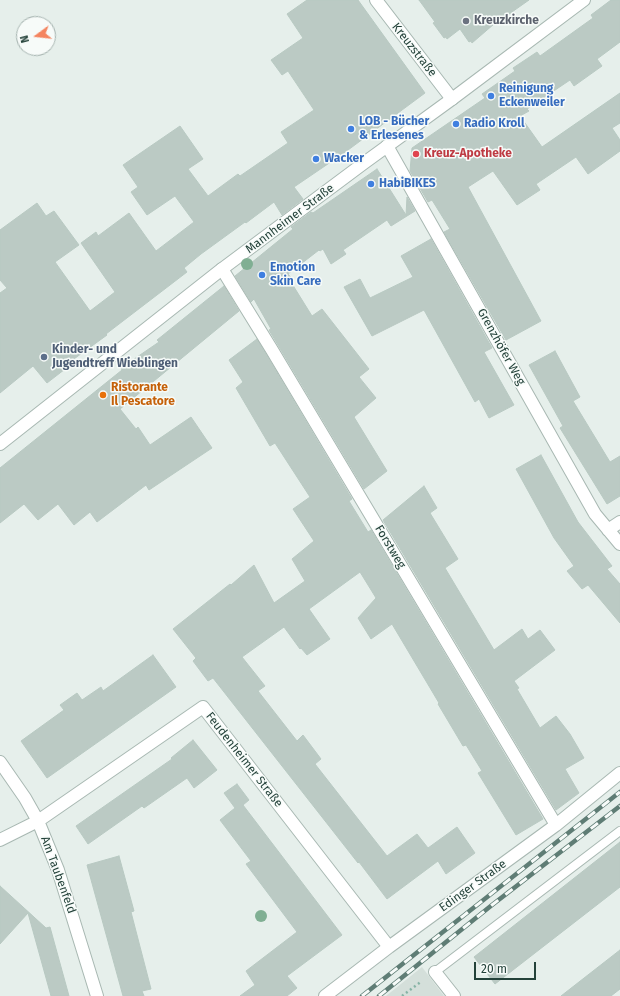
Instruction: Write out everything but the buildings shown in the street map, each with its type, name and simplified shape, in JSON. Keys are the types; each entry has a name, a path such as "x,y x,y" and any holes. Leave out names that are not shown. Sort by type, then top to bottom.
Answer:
{"street":[{"name":"Kreuzstraße","path":"376,0 452,99"},
{"name":"Mannheimer Straße","path":"0,444 222,269 584,0"},
{"name":"Grenzhöfer Weg","path":"387,146 595,514 620,544"},
{"name":"Forstweg","path":"222,269 556,825"},
{"path":"608,530 620,522"},
{"name":"Feudenheimer Straße","path":"0,840 38,821 203,707 389,947"},
{"name":"Am Taubenfeld","path":"0,762 38,821 58,870 97,996"},
{"name":"Edinger Straße","path":"325,996 389,947 556,825 620,774"},
{"path":"435,972 454,996"}],"lane":[{"path":"435,972 620,831"}],"path":[{"path":"402,996 435,972"}],"shaded area":[{"path":"422,967 444,996 386,996"}],"railway":[{"path":"362,996 620,792"},
{"path":"379,996 492,905 620,806"}],"place":[{"name":"Kreuzkirche","path":"466,21"},
{"name":"Reinigung Eckenweiler","path":"491,96"},
{"name":"Radio Kroll","path":"456,124"},
{"name":"LOB - Bücher & Erlesenes","path":"351,129"},
{"name":"Kreuz-Apotheke","path":"416,154"},
{"name":"Wacker","path":"316,159"},
{"name":"HabiBIKES","path":"371,184"},
{"name":"Emotion Skin Care","path":"262,275"},
{"name":"Kinder- und Jugendtreff Wieblingen","path":"44,357"},
{"name":"Ristorante Il Pescatore","path":"103,395"}]}
